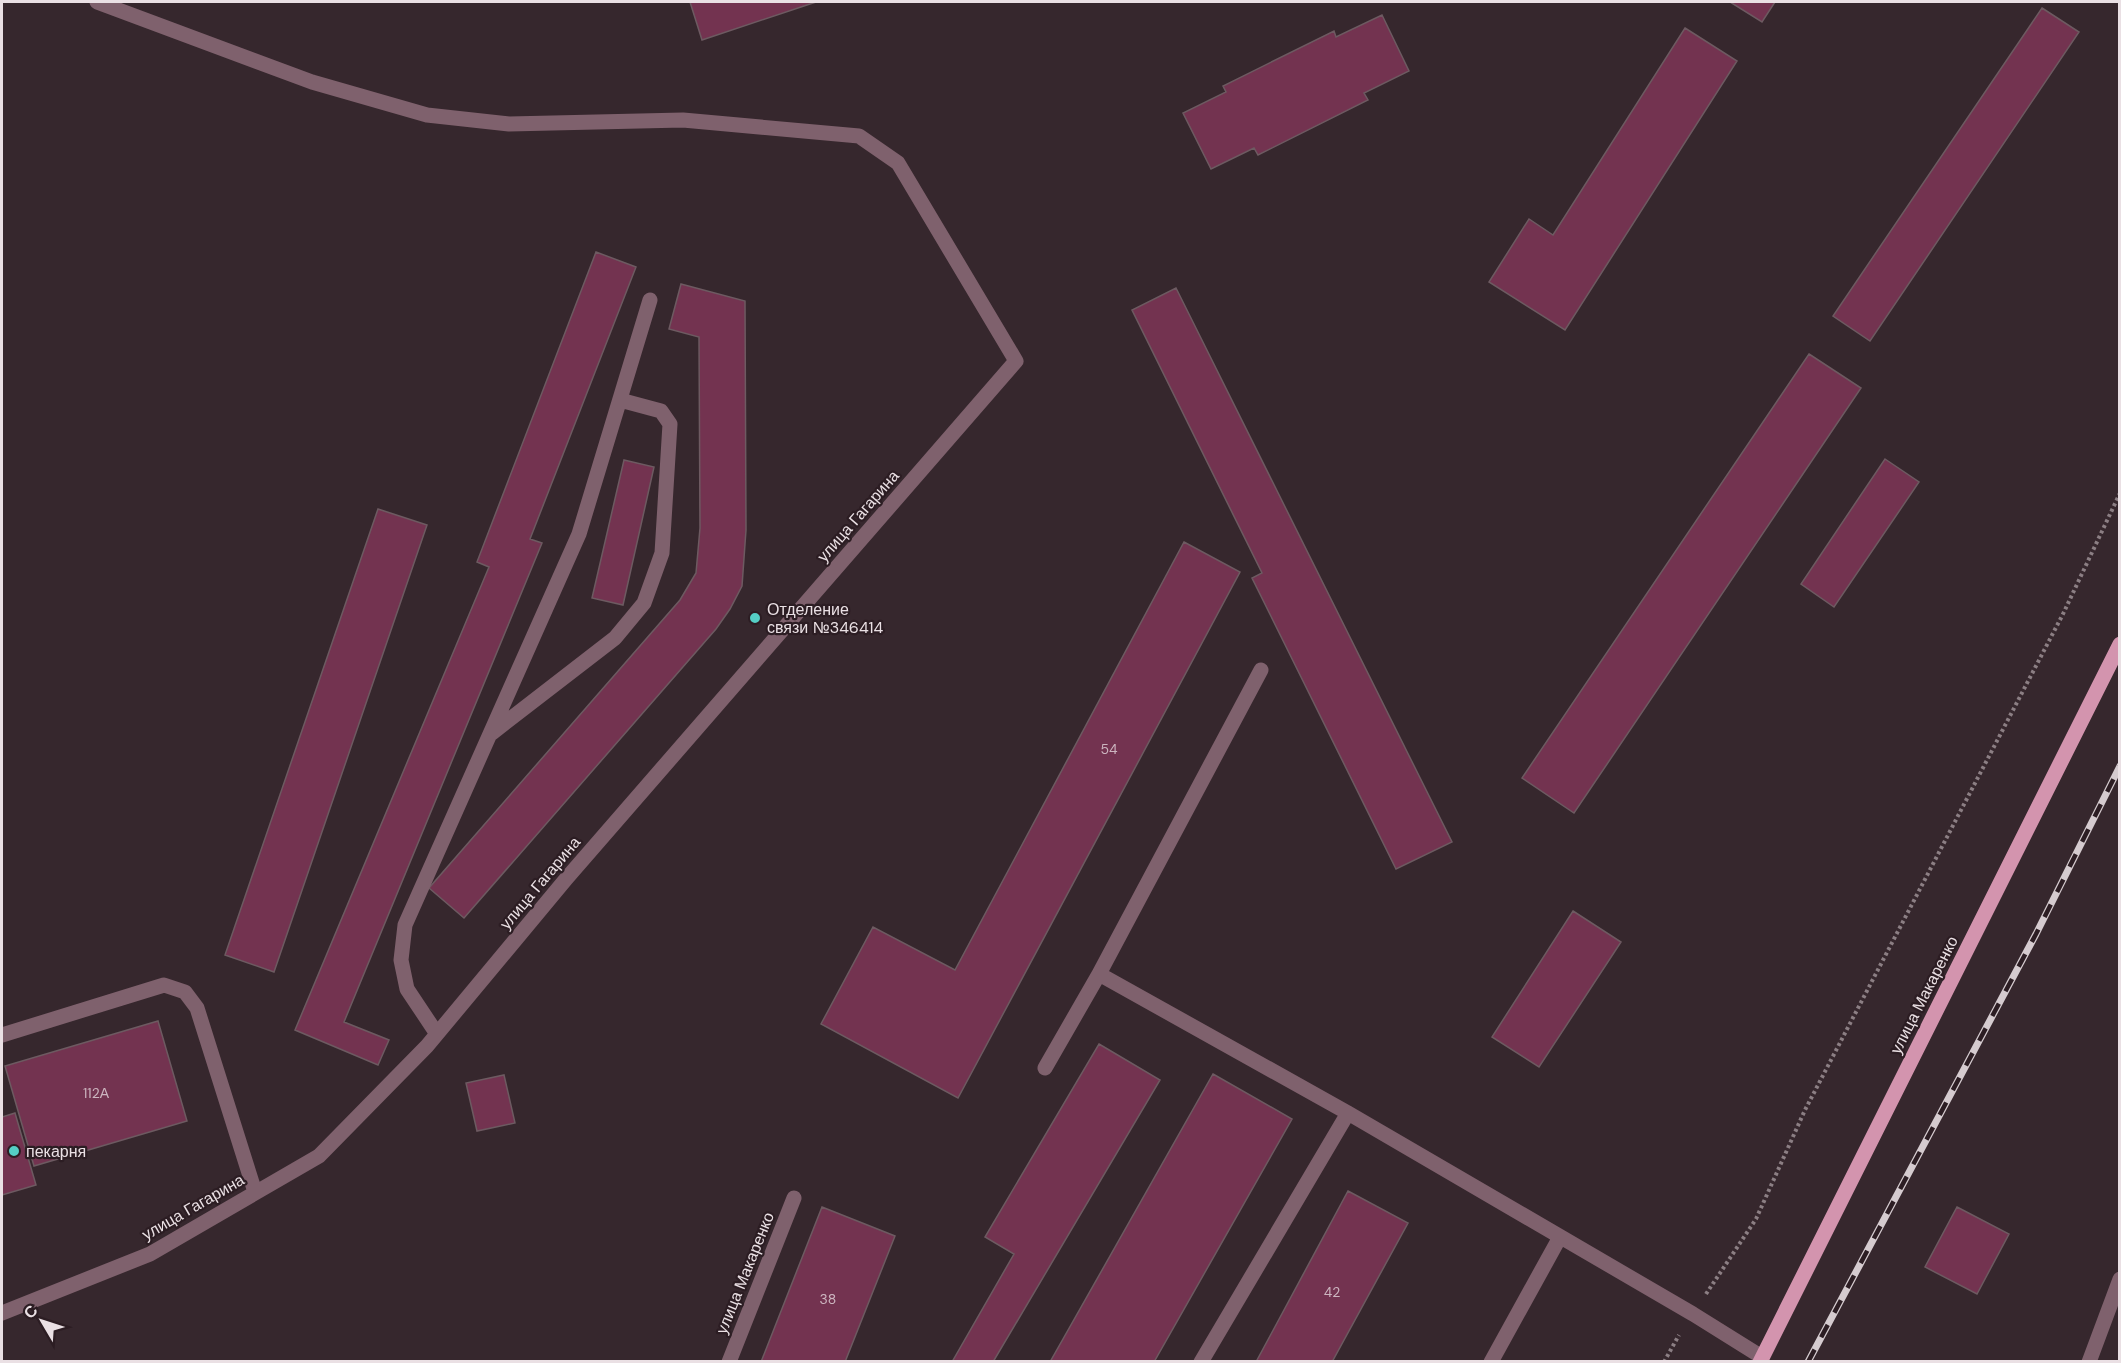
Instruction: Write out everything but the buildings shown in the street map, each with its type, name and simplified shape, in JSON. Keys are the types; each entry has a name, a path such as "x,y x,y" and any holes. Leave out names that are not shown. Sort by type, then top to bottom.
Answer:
{"main road":[{"name":"улица Макаренко","path":"1761,1359 2120,644"}],"street":[{"name":"улица Гагарина","path":"2,1312 150,1254 319,1155 436,1034 566,879 1016,361 898,163 859,136 683,120 509,124 427,115 312,82 97,2"},
{"path":"436,1034 407,989 400,960 405,925 579,534 650,300"},
{"path":"489,735 615,638 644,603 662,553 670,424 661,411 620,400"},
{"path":"1045,1068 1099,974 1261,670"},
{"path":"1099,974 1348,1113 1693,1314 1761,1359"},
{"path":"2,1035 164,985 185,992 197,1008 255,1192"},
{"path":"1201,1362 1348,1113"},
{"name":"улица Макаренко","path":"729,1362 794,1198"},
{"path":"1491,1362 1560,1237"},
{"path":"2090,1362 2120,1279"}],"path":[{"path":"1664,1362 1756,1220 1805,1110 2062,614 2120,493"}],"railway":[{"path":"1808,1362 2036,934 2120,766"}],"place":[{"name":"Отделение связи №346414","path":"755,618"},
{"name":"пекарня","path":"14,1151"}]}
